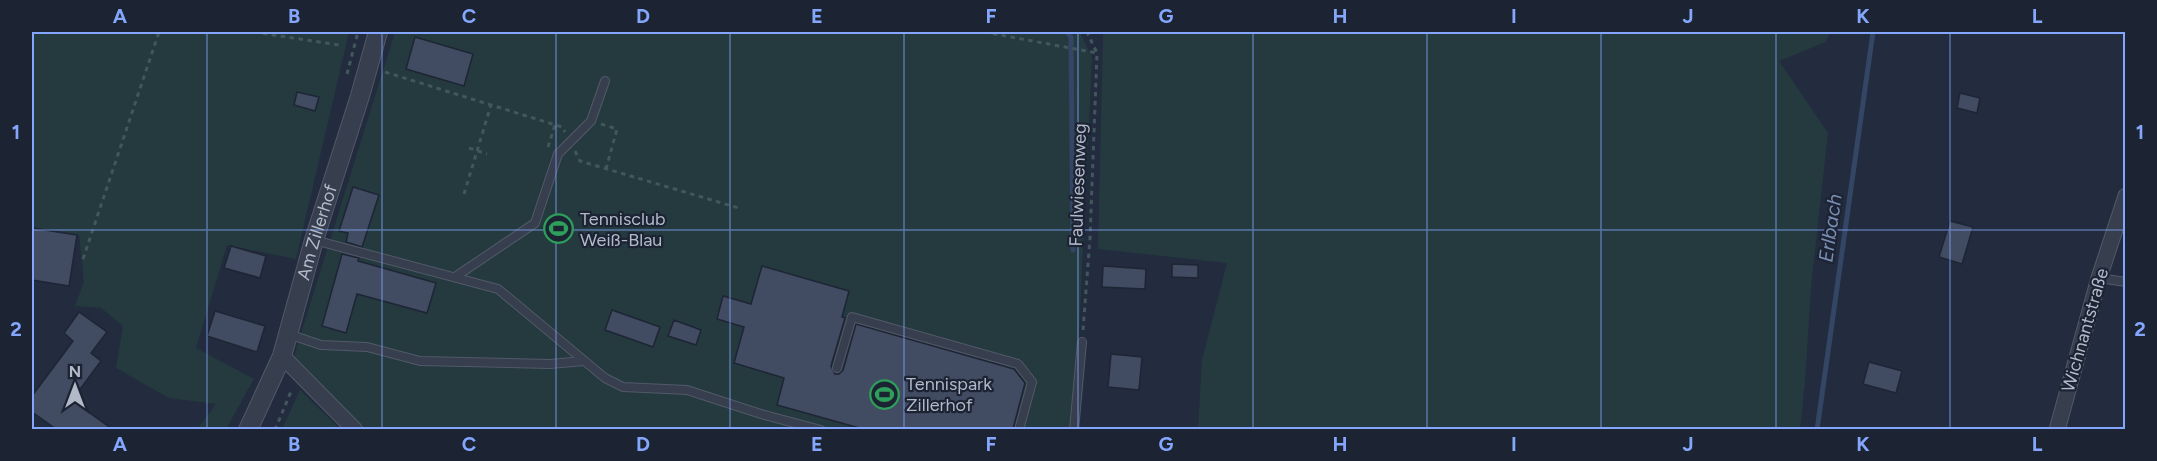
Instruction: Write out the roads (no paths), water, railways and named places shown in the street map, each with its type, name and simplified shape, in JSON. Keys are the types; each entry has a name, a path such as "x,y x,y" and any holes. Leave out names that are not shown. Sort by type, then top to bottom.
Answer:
{"street":[{"name":"Am Zillerhof","path":"249,429 282,356 378,32"},
{"name":"Wichnantstraße","path":"2057,429 2099,278 2126,196"},
{"path":"282,356 354,429"}],"lane":[{"path":"455,277 535,223 558,154 591,121 605,81"},
{"path":"315,240 498,290 605,378 623,387 687,390 761,414 821,429"},
{"path":"2099,278 2126,282"},
{"path":"837,369 852,317 1018,364 1032,382 1019,429"},
{"path":"288,334 321,345 367,347 420,361 550,364 585,361"},
{"path":"1074,429 1082,342"}],"waterway":[{"path":"1067,32 1071,37 1073,250"},
{"name":"Erlbach","path":"1817,430 1873,32"}],"place":[{"name":"Tennisclub Weiß-Blau","path":"559,229"},
{"name":"Tennispark Zillerhof","path":"885,394"}]}
